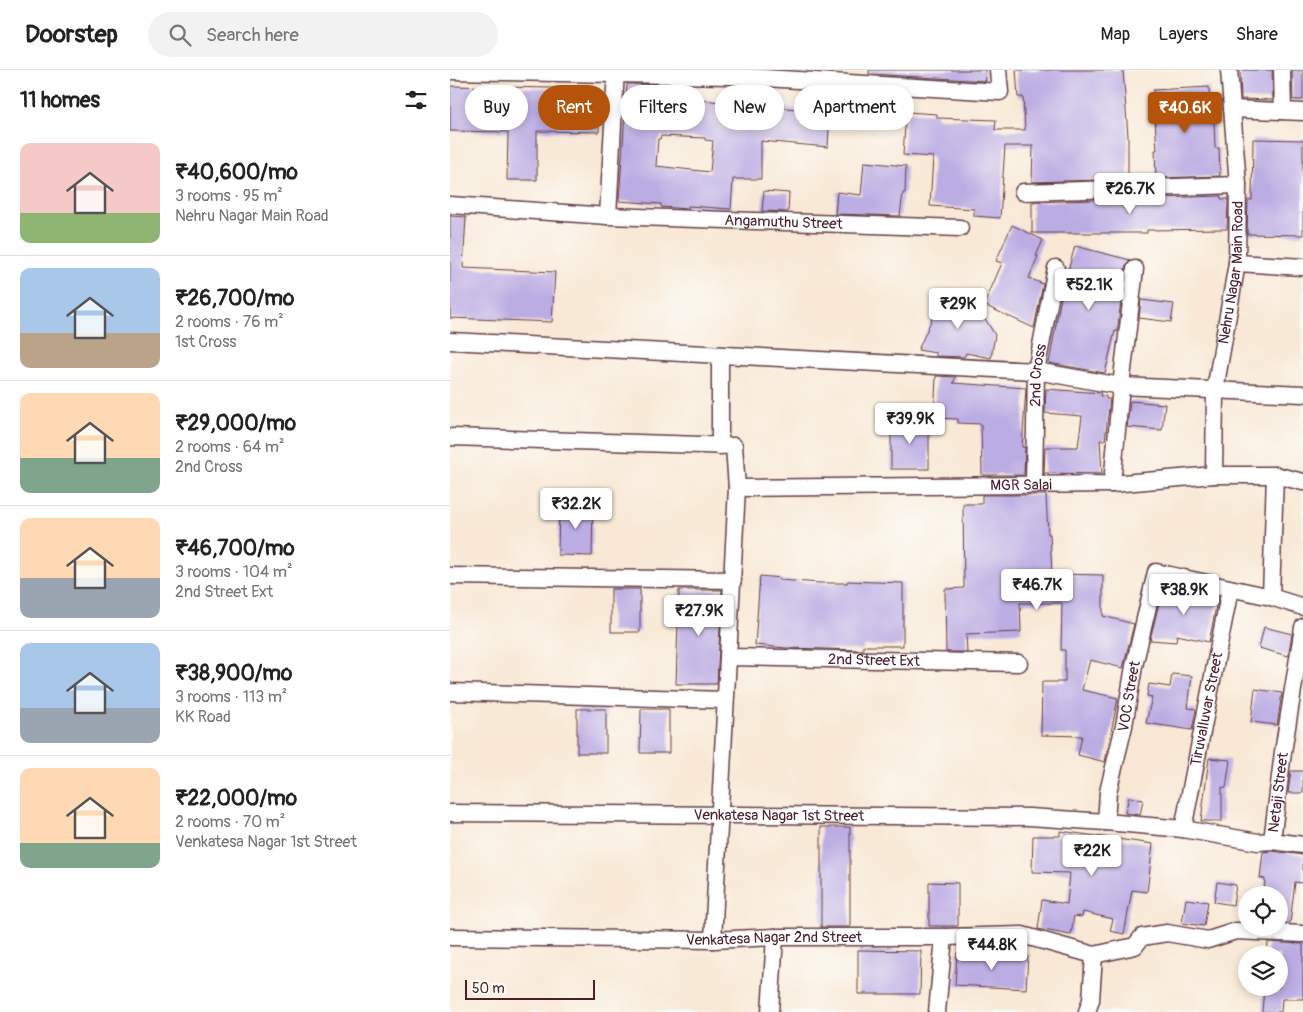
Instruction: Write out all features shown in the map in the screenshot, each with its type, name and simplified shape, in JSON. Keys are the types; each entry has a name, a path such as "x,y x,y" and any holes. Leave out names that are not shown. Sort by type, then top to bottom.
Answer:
{"street":[{"path":"450,71 730,73 1000,92 998,70"},
{"name":"Nehru Nagar Main Road","path":"1214,475 1215,390 1237,263 1238,185 1229,70"},
{"path":"1282,70 1283,111"},
{"path":"608,216 616,72"},
{"path":"1232,109 1303,112"},
{"path":"1024,192 1238,185"},
{"name":"Angamuthu Street","path":"450,205 608,216 960,228"},
{"path":"1237,263 1303,267"},
{"name":"2nd Cross","path":"1034,484 1036,371 1056,268"},
{"path":"1112,484 1121,386 1136,269"},
{"path":"450,341 1036,371 1121,386 1303,394"},
{"path":"720,355 720,446"},
{"path":"450,437 734,446 737,488 713,940"},
{"name":"MGR Salai","path":"737,488 1112,484 1214,475 1275,475 1303,482"},
{"path":"1272,597 1275,475"},
{"name":"VOC Street","path":"1106,822 1108,792 1124,726 1134,666 1156,572 1230,589"},
{"path":"450,576 732,580"},
{"path":"1230,589 1272,597 1303,606"},
{"name":"Tiruvalluvar Street","path":"1183,830 1230,589"},
{"name":"Netaji Street","path":"1272,841 1283,752 1303,627"},
{"name":"2nd Street Ext","path":"728,657 1019,663"},
{"path":"450,692 725,700"},
{"name":"Venkatesa Nagar 1st Street","path":"450,812 1029,817 1106,822 1183,830 1258,842 1272,841 1303,845"},
{"path":"1087,1012 1091,1000 1094,955 1135,946 1142,937 1167,933 1208,940 1236,931 1303,934"},
{"name":"Venkatesa Nagar 2nd Street","path":"450,937 713,940 775,936 944,937 1022,934 1094,955"},
{"path":"770,1012 775,936"},
{"path":"937,1012 944,937"}],"building":[{"path":"869,70 985,70 986,81 869,74"},
{"path":"1016,70 1123,70 1128,136 1128,179 1032,182 1033,146 1005,146 1000,218 974,216 974,209 930,206 933,157 903,155 905,130 914,130 914,113 937,114 937,118 996,120 995,130 1025,130 1023,97 1018,97"},
{"path":"1240,70 1272,70 1273,100 1241,99"},
{"path":"1292,70 1303,70 1303,100 1293,100"},
{"path":"627,84 668,85 627,85"},
{"path":"450,86 465,86 465,130 528,130 528,88 538,88 538,130 599,130 599,132 537,131 537,180 507,180 508,132 450,131"},
{"path":"1209,87 1211,122 1214,122 1215,148 1219,148 1220,176 1156,178 1155,150 1157,150 1153,90"},
{"path":"705,101 715,101 715,130 784,130 784,108 794,109 794,130 829,130 828,147 761,141 761,179 733,179 731,209 688,206 687,209 661,207 661,204 619,201 624,130 705,130","holes":["661,136 705,138 705,140 713,141 710,172 656,166 658,139"]},
{"path":"1253,139 1303,140 1303,235 1247,234 1248,200 1252,200"},
{"path":"864,162 906,166 905,193 903,193 900,216 835,214 837,192 861,195"},
{"path":"764,191 789,193 788,212 762,211"},
{"path":"1221,196 1221,199 1228,199 1227,229 1147,230 1147,233 1032,233 1032,202"},
{"path":"450,216 466,217 463,268 555,272 552,322 450,318"},
{"path":"1012,225 1043,240 1029,278 1043,284 1034,328 984,305 1002,263 996,261"},
{"path":"1075,246 1130,260 1125,268 1117,332 1115,331 1105,373 1049,363 1062,292"},
{"path":"943,294 974,301 995,335 991,358 966,353 964,357 936,356 936,353 918,350"},
{"path":"1141,300 1174,304 1171,322 1139,318"},
{"path":"936,376 956,377 953,383 1026,388 1022,447 1025,447 1024,475 982,475 981,424 958,423 958,419 934,418"},
{"path":"1046,389 1101,393 1100,396 1106,396 1106,399 1110,399 1105,440 1100,440 1102,474 1045,473 1044,475 1045,447 1078,447 1082,416 1045,413"},
{"path":"1130,401 1165,404 1162,430 1127,427"},
{"path":"891,421 929,421 929,469 891,469"},
{"path":"982,495 1046,495 1052,574 1103,575 1103,616 1134,624 1123,668 1090,660 1082,690 1118,698 1105,762 1078,755 1082,736 1041,735 1042,682 1065,682 1065,650 1061,650 1062,603 1020,603 1021,632 966,634 967,652 946,652 945,589 964,588 963,504 982,504"},
{"path":"559,505 593,506 592,556 558,555"},
{"path":"760,576 780,578 780,580 820,583 847,583 848,581 903,583 903,646 863,646 863,650 786,648 755,645"},
{"path":"1163,587 1192,592 1193,590 1218,596 1209,642 1177,635 1176,642 1150,640"},
{"path":"611,589 640,589 640,632 611,632"},
{"path":"679,590 722,590 717,684 676,684"},
{"path":"1264,627 1292,634 1288,656 1259,648"},
{"path":"1172,674 1192,676 1188,708 1196,709 1192,730 1146,723 1152,697 1147,696 1149,684 1170,687"},
{"path":"1255,689 1282,693 1277,725 1251,722"},
{"path":"577,709 606,709 606,753 577,753"},
{"path":"641,709 669,709 669,753 640,753"},
{"path":"1209,758 1230,760 1226,788 1222,787 1222,821 1201,821"},
{"path":"1291,771 1303,771 1303,793 1288,793"},
{"path":"1129,797 1143,800 1140,815 1125,813"},
{"path":"821,827 850,827 850,927 821,927"},
{"path":"1060,831 1153,844 1147,892 1132,890 1124,934 1110,931 1113,919 1083,912 1082,917 1074,916 1071,935 1038,929 1042,900 1067,904 1070,873 1032,872 1033,836 1060,836"},
{"path":"1272,851 1303,855 1303,883 1295,882 1290,923 1288,923 1288,886 1265,886 1265,879 1260,878 1263,852"},
{"path":"929,882 958,883 958,926 929,926"},
{"path":"1217,882 1236,885 1233,905 1214,902"},
{"path":"1186,899 1208,902 1204,926 1182,923"},
{"path":"1268,942 1303,944 1303,999 1282,999 1281,1012 1262,1012 1263,996 1288,996 1288,946 1268,946"},
{"path":"858,950 921,951 920,994 858,994"},
{"path":"957,953 1028,956 1026,989 955,985"}]}
